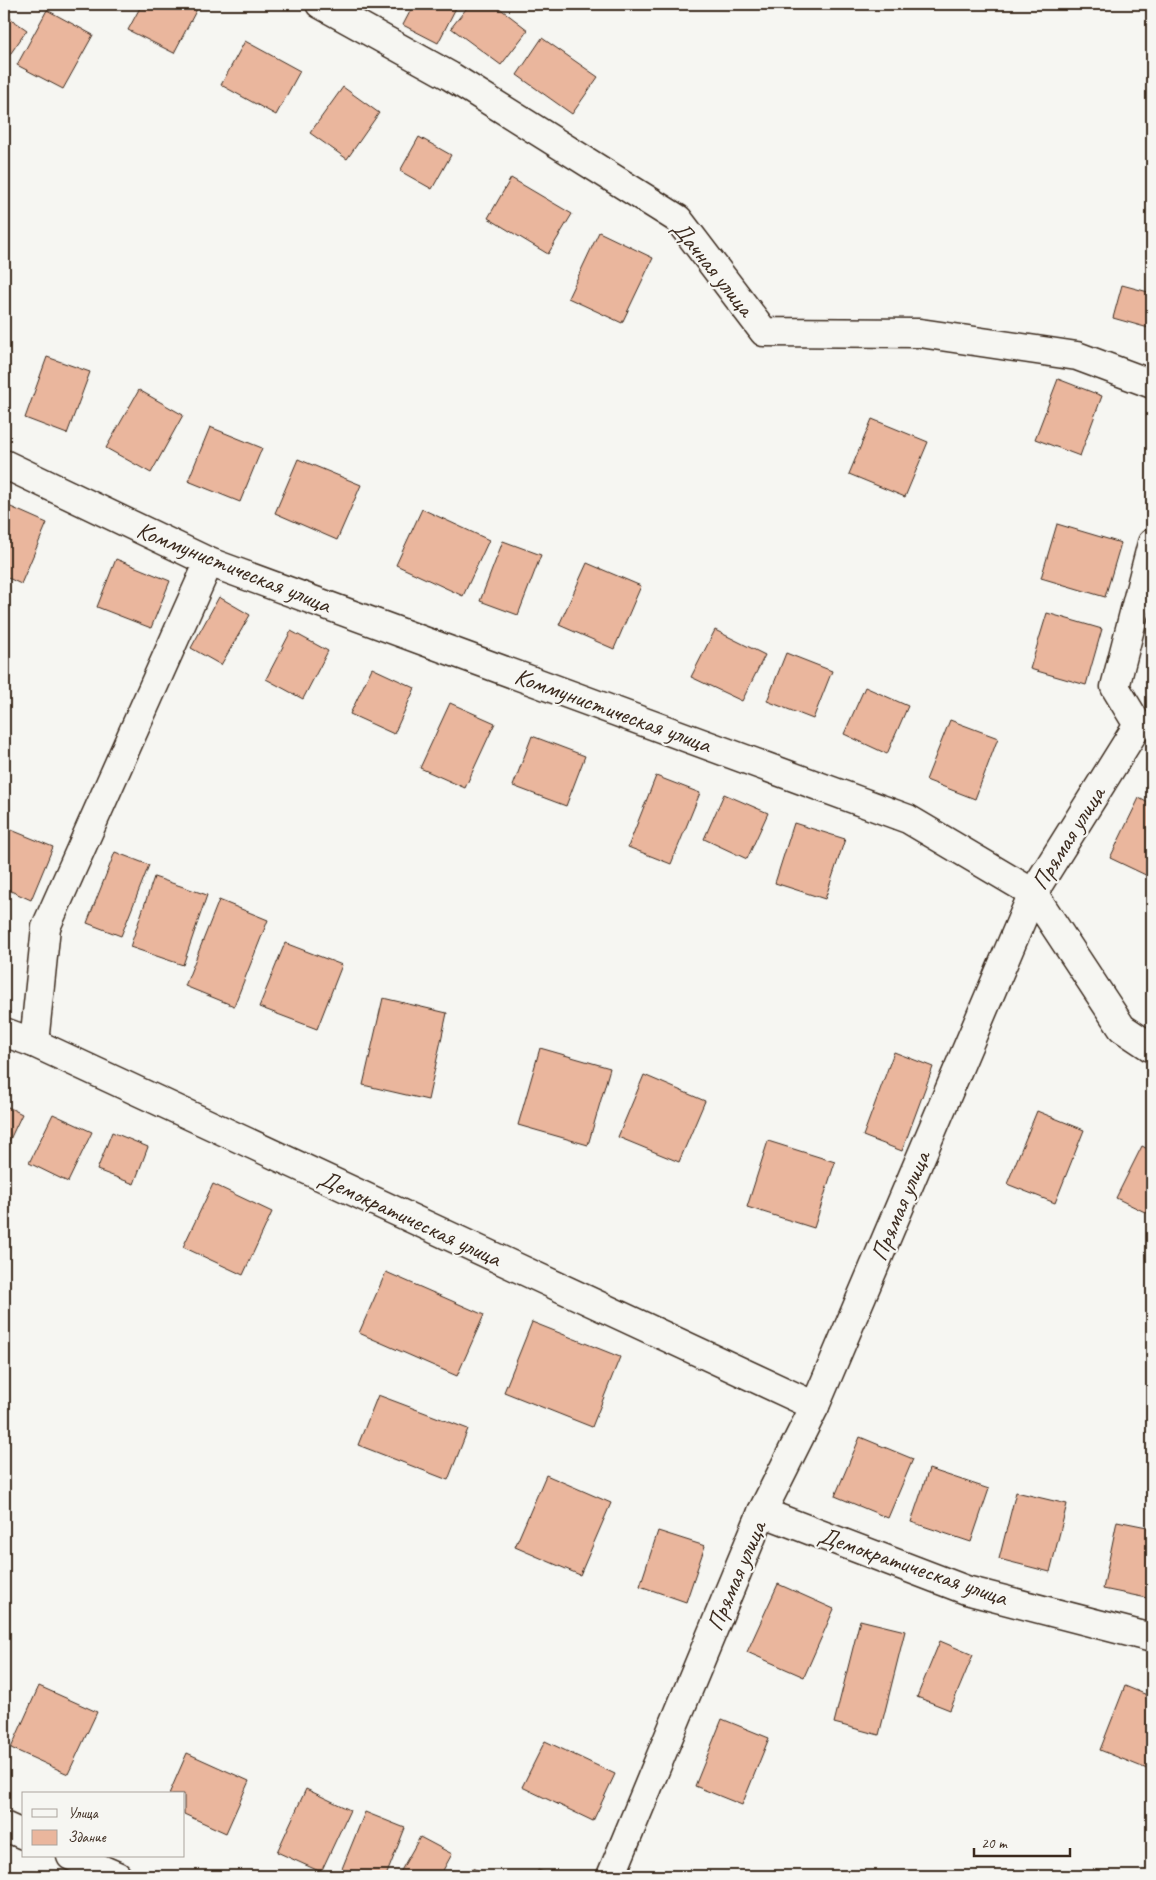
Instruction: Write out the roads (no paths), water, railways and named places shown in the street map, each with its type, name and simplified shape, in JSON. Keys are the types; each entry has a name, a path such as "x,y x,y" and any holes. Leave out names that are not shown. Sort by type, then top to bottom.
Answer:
{"street":[{"name":"Дачная улица","path":"320,4 450,76 678,219 764,332 920,333 1077,356 1152,384"},
{"name":"Коммунистическая улица","path":"4,464 209,562 908,819 1033,893 1122,1028 1152,1048"},
{"name":"Прямая улица","path":"611,1876 762,1512 815,1406 1033,893 1138,725 1115,687 1152,543"},
{"path":"34,1043 46,927 209,562"},
{"name":"Демократическая улица","path":"4,1032 34,1043 815,1406"},
{"name":"Демократическая улица","path":"762,1512 966,1590 1152,1638"},
{"path":"4,1826 22,1834"},
{"path":"76,1858 116,1876"}]}
